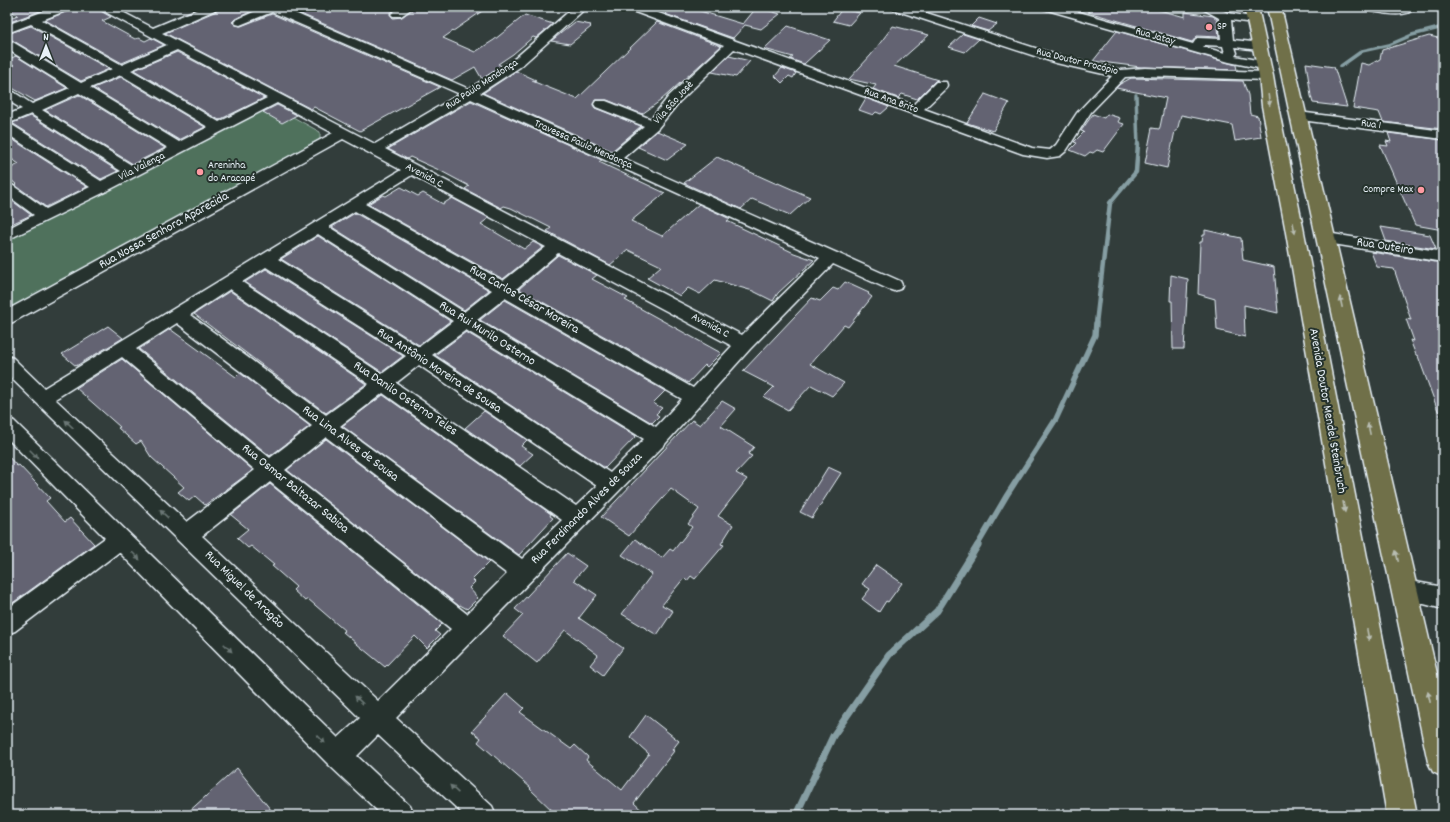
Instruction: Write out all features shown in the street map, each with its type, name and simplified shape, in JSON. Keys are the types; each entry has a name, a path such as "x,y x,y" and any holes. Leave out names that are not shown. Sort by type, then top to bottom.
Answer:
{"highway":[{"path":"1274,7 1327,238 1443,762"},
{"name":"Avenida Doutor Mendel Steinbruch","path":"1249,11 1262,62 1294,227 1402,815"}],"street":[{"path":"7,29 66,7"},
{"name":"Avenida C","path":"104,7 744,344"},
{"path":"152,33 213,7"},
{"path":"240,22 272,7"},
{"name":"Travessa Paulo Mendonça","path":"272,7 470,94 894,285"},
{"path":"397,14 408,7"},
{"name":"Rua Paulo Mendonça","path":"374,150 470,94 516,64 582,7"},
{"name":"Rua Ana Brito","path":"631,7 1028,151 1049,154 1059,151 1067,142 1076,123 1099,94 1121,74"},
{"name":"Rua Doutor Procópio","path":"896,7 1060,60 1121,74 1262,62"},
{"name":"Rua Jatay","path":"1048,7 1233,59 1262,62"},
{"path":"1207,7 1225,16 1249,11"},
{"path":"1366,7 1401,11 1410,7"},
{"path":"1225,16 1228,42 1233,59"},
{"path":"33,20 122,70 219,128"},
{"path":"1196,48 1201,41 1228,42 1262,62"},
{"path":"7,44 179,148"},
{"name":"Vila São Josè","path":"613,159 653,125 674,99 732,44"},
{"path":"7,120 176,46"},
{"path":"915,110 941,85"},
{"path":"7,94 132,172"},
{"name":"Vila Valença","path":"7,235 277,98"},
{"path":"601,104 653,125"},
{"name":"Rua 1","path":"1299,116 1443,135"},
{"path":"7,128 102,188"},
{"name":"Rua Nossa Senhora Aparecida","path":"7,318 343,133"},
{"path":"42,398 124,349 412,169"},
{"path":"7,188 45,216"},
{"name":"Rua Carlos César Moreira","path":"355,204 693,397"},
{"name":"Rua Rui Murilo Osterno","path":"318,227 465,321 658,438"},
{"name":"Rua Outeiro","path":"1327,238 1443,256"},
{"path":"187,535 382,382 465,321 557,246"},
{"name":"Rua Ferdinando Alves de Souza","path":"338,756 524,573 576,518 658,438 693,397 830,257"},
{"name":"Rua Antônio Moreira de Sousa","path":"267,260 418,356 611,484"},
{"name":"Rua Danilo Osterno Teles","path":"231,282 382,382 576,518"},
{"name":"Rua Lina Alves de Sousa","path":"178,315 524,573"},
{"name":"Rua Osmar Baltazar Sabioa","path":"124,349 270,470 468,628"},
{"name":"Rua Miguel de Aragão","path":"7,363 378,718 483,815"},
{"path":"7,426 119,540 338,756 401,815"},
{"path":"7,623 119,540"},
{"path":"1405,590 1443,598"}],"green space":[{"path":"275,107 320,132 320,139 7,312 7,237 263,108"}],"building":[{"path":"7,7 51,7 7,23 7,19 18,15 7,9"},
{"path":"74,7 96,7 111,17 102,21 135,39 139,38 145,41 151,38 164,45 122,63 45,20 71,10"},
{"path":"226,7 260,7 235,19 232,22 236,25 241,26 272,14 440,87 360,131 314,107 311,109 165,33"},
{"path":"285,7 398,7 390,14 393,18 402,17 415,7 488,7 443,38 475,52 494,40 525,15 553,24 536,38 533,37 513,54 498,64 502,66 482,79 475,67 452,80"},
{"path":"672,7 687,7 743,24 757,7 780,14 761,29 745,25 733,38 665,14"},
{"path":"1088,7 1141,7 1151,10 1152,8 1185,17 1185,12 1213,16 1217,19 1219,37 1197,36 1192,42 1088,12"},
{"path":"842,9 860,13 849,25 833,21"},
{"path":"979,18 997,24 988,31 971,26"},
{"path":"575,22 591,25 591,27 570,44 551,41"},
{"path":"657,22 721,46 660,101 642,114 607,100 595,100 593,105 595,108 641,126 612,151 483,93 516,71 536,80 532,81 577,99"},
{"path":"31,26 109,69 81,81 12,40 7,39 7,34"},
{"path":"788,26 830,40 804,64 790,59 793,57 764,49"},
{"path":"893,26 929,35 894,66 938,80 935,81 917,99 902,94 898,98 873,89 876,85 849,79 871,55"},
{"path":"1117,31 1236,65 1237,70 1141,67 1093,61"},
{"path":"963,34 979,39 965,52 949,47"},
{"path":"1429,36 1443,39 1443,129 1383,122 1379,112 1353,108 1361,63 1369,65 1380,59 1382,50"},
{"path":"177,52 264,98 219,120 134,70"},
{"path":"16,56 67,88 35,101 7,85 7,68 14,65 7,60"},
{"path":"729,56 750,61 736,77 712,72"},
{"path":"1306,63 1334,67 1347,107 1313,103"},
{"path":"782,68 796,73 793,78 789,76 782,83 775,76"},
{"path":"121,77 205,127 179,140 93,88"},
{"path":"1131,78 1243,81 1248,95 1250,114 1258,116 1261,137 1235,141 1232,125 1181,115 1177,131 1175,131 1167,168 1145,163 1152,128 1159,129 1160,127 1166,98 1116,88"},
{"path":"985,94 1009,103 993,131 967,123"},
{"path":"79,95 165,148 133,164 45,110"},
{"path":"866,98 889,107 881,114 876,112 873,115 859,110"},
{"path":"471,101 602,160 599,162 665,193 631,221 662,236 699,204 730,219 727,221 794,253 814,260 778,293 773,301 753,291 715,280 700,294 688,288 680,296 647,278 661,266 628,250 610,265 547,231 551,228 511,208 504,206 501,208 465,189 469,186 439,170 410,157 407,159 388,149"},
{"path":"277,105 297,115 282,123 263,112"},
{"path":"1093,114 1104,118 1107,114 1120,118 1118,122 1124,124 1103,152 1097,150 1093,153 1090,152 1085,156 1070,150 1077,143 1074,142 1084,132 1081,131"},
{"path":"31,116 118,171 101,179 12,123"},
{"path":"657,131 688,144 667,160 638,147"},
{"name":"Compre Max","path":"1388,133 1443,140 1443,230 1415,225 1380,145 1388,146 1386,141 1391,142"},
{"path":"7,136 87,187 46,207 15,185 16,184 7,177 7,170 19,164 7,156"},
{"path":"717,157 810,197 790,215 752,199 741,209 684,183"},
{"path":"401,187 418,196 423,193 443,204 452,198 489,218 481,224 524,249 533,242 543,247 503,279 368,204"},
{"path":"7,197 31,215 7,226"},
{"path":"355,213 489,290 464,310 332,227"},
{"path":"1381,227 1430,235 1436,249 1386,241"},
{"path":"1205,230 1241,238 1243,260 1274,267 1278,313 1244,305 1245,337 1217,330 1215,299 1198,294 1200,242 1202,242 1203,235 1205,235"},
{"path":"318,236 450,321 419,345 281,259"},
{"path":"1371,252 1442,263 1443,419 1441,419 1418,356 1416,355 1410,340 1414,341 1406,319 1411,320 1394,269 1377,267"},
{"path":"558,255 597,275 592,279 628,298 625,300 721,353 707,367 705,365 688,383 519,289"},
{"path":"266,269 403,356 382,372 245,282"},
{"path":"1171,275 1188,279 1184,349 1173,349 1172,301 1170,301"},
{"path":"845,282 869,293 868,294 872,297 848,327 844,325 810,364 844,383 832,396 811,385 788,410 764,397 774,387 743,371 812,298 820,301 833,288 838,290"},
{"path":"230,291 366,384 326,413 194,314"},
{"path":"505,300 665,391 653,403 662,408 656,414 659,416 652,423 480,320"},
{"path":"108,326 123,338 76,366 62,354"},
{"path":"170,329 236,377 240,373 310,426 270,456 139,349"},
{"path":"466,332 636,436 605,468 435,355"},
{"path":"122,359 253,470 205,505 195,496 189,501 178,492 184,487 151,457 141,441 136,444 118,428 120,427 76,388"},
{"path":"383,395 551,514 550,516 553,518 519,555 342,426"},
{"path":"722,401 736,409 721,426 754,447 748,454 752,456 736,473 747,479 718,516 733,525 721,544 724,545 695,579 691,576 687,581 684,578 662,605 673,611 657,635 622,614 652,574 622,555 635,539 662,558 670,549 673,551 692,527 688,524 699,509 671,489 629,536 601,517 692,420 700,425"},
{"path":"484,411 527,440 521,446 533,454 520,466 465,428"},
{"path":"326,439 489,562 472,579 475,582 469,588 478,598 467,609 460,605 459,606 287,470"},
{"path":"7,455 17,466 19,465 50,498 46,501 65,522 70,518 94,544 7,607"},
{"path":"828,467 841,473 812,518 800,512"},
{"path":"270,484 442,624 435,631 440,635 427,648 415,636 385,667 343,632 345,631 308,599 305,601 293,590 296,587 272,566 274,565 251,546 248,548 237,538 248,529 231,515"},
{"path":"567,553 586,566 574,580 597,595 579,618 623,648 603,675 590,665 598,655 565,630 537,663 503,636 523,615 515,609"},
{"path":"876,565 902,583 888,602 886,601 879,612 862,599 870,589 862,584"},
{"path":"507,693 524,708 520,712 571,749 575,745 588,757 586,760 622,790 649,754 630,737 646,715 679,741 672,750 674,751 634,803 647,815 557,815 530,789 531,788 478,742 481,738 472,731"},
{"path":"237,768 275,815 185,815"}],"waterway":[{"path":"1341,66 1362,51 1389,45 1412,35 1443,27"},
{"path":"1136,95 1138,144"},
{"path":"1096,324 1110,203 1136,172 1138,144"},
{"path":"977,546 1007,495 1056,419 1095,335 1096,323"},
{"path":"796,815 833,736 889,655 937,611 978,545"}],"place":[{"name":"SP","path":"1209,27"},
{"name":"Areninha do Aracapé","path":"200,172"},
{"name":"Compre Max","path":"1421,190"}]}
